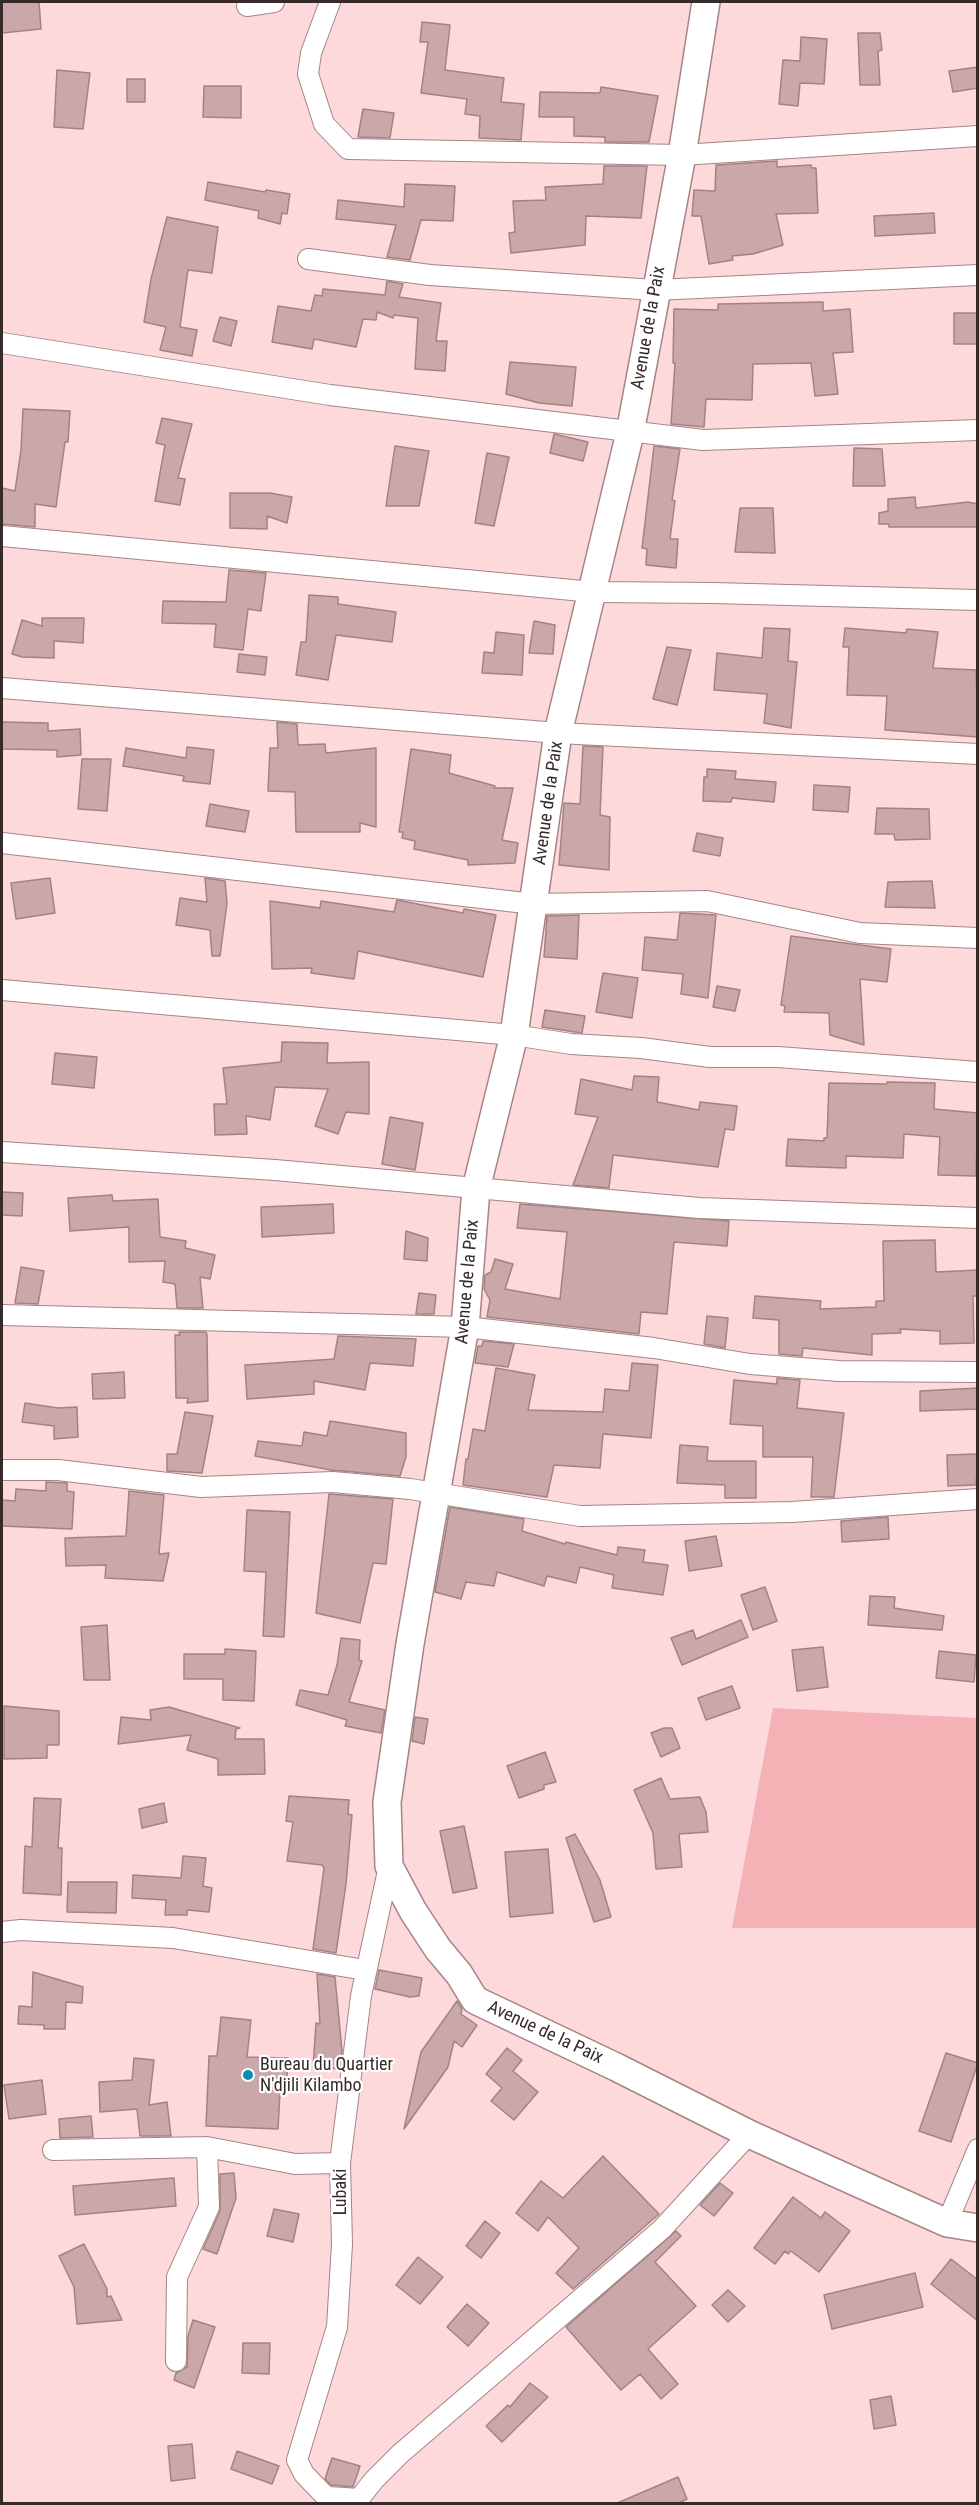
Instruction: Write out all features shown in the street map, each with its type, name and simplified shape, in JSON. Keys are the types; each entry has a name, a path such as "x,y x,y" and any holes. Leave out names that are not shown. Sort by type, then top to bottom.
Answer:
{"street":[{"path":"247,6 274,2"},
{"path":"330,2 310,53 309,74 324,124 348,149 682,155 978,136"},
{"name":"Avenue de la Paix","path":"706,2 682,155 630,433 558,733 514,1035 476,1189 465,1327 410,1644 387,1802 389,1866 413,1911 475,2000 605,2061 749,2134 947,2223 978,2228"},
{"path":"308,259 430,276 655,290 978,275"},
{"path":"2,343 330,395 703,440 978,430"},
{"path":"2,536 593,592 713,592 978,600"},
{"path":"2,688 558,733 978,754"},
{"path":"2,843 534,904 707,901 860,933 978,938"},
{"path":"2,990 514,1035 571,1044 641,1048 710,1057 778,1057 978,1072"},
{"path":"2,1152 275,1170 699,1208 978,1218"},
{"path":"2,1316 465,1327 654,1348 750,1364 839,1371 978,1372"},
{"path":"2,1470 58,1470 201,1487 333,1482 436,1494 580,1516 792,1512 978,1499"},
{"name":"Lubaki","path":"331,2500 304,2474 297,2460 337,2327 342,2244 340,2163 366,1971 389,1866"},
{"path":"2,1932 21,1930 173,1938 366,1971"},
{"path":"331,2500 359,2499 400,2454 662,2229 749,2134"},
{"path":"176,2361 177,2277 209,2206 207,2147"},
{"path":"53,2150 207,2147 295,2164 340,2163"},
{"path":"947,2223 978,2149"}],"shaded area":[{"path":"773,1708 977,1718 977,1928 732,1928"}],"building":[{"path":"2,2 39,2 41,29 2,33"},
{"path":"422,22 450,25 445,70 504,78 501,102 524,104 521,140 479,138 480,116 465,114 467,99 421,93 428,42 420,42"},
{"path":"858,33 880,33 882,50 878,51 880,85 860,85"},
{"path":"801,37 827,39 824,84 800,83 798,106 779,104 783,60 800,61"},
{"path":"978,67 978,88 953,92 949,71"},
{"path":"57,70 90,73 83,129 54,127"},
{"path":"127,79 145,79 145,102 127,102"},
{"path":"204,86 241,86 241,118 203,117"},
{"path":"601,87 658,96 649,142 605,142 605,137 574,136 574,117 539,117 540,92 600,93"},
{"path":"363,109 394,113 390,138 358,137"},
{"path":"777,161 777,167 811,165 812,168 816,168 818,213 776,214 783,245 753,254 732,256 733,260 709,264 701,216 692,216 694,190 715,191 716,165"},
{"path":"604,166 647,166 641,218 586,216 585,245 511,253 509,233 515,232 513,201 546,200 545,187 603,184"},
{"path":"208,182 290,194 287,214 282,213 280,224 258,218 259,211 205,200"},
{"path":"405,184 455,186 453,221 421,220 410,260 387,257 396,225 336,219 338,200 404,207"},
{"path":"934,213 935,233 875,236 874,216"},
{"path":"167,217 218,227 212,273 188,270 180,327 197,330 192,356 160,350 166,327 144,322 151,279"},
{"path":"387,281 403,284 399,297 441,303 436,341 447,341 445,371 415,369 418,318 394,315 393,318 377,312 376,320 363,319 356,347 314,339 312,349 272,342 278,306 311,311 315,295 322,296 323,289 385,295"},
{"path":"823,302 823,311 850,309 853,352 833,353 838,394 815,396 811,363 753,364 752,400 706,399 704,427 671,424 675,363 673,363 674,309 718,310 718,304"},
{"path":"954,313 978,313 978,344 954,344"},
{"path":"220,317 237,321 231,346 213,341"},
{"path":"510,362 576,367 572,406 539,403 506,394"},
{"path":"23,409 70,411 68,442 65,442 56,507 35,504 35,527 2,524 2,488 15,491 21,450"},
{"path":"162,418 192,424 178,478 185,479 180,505 155,501 165,445 156,443"},
{"path":"554,434 588,442 583,461 550,453"},
{"path":"395,446 429,451 419,506 386,506"},
{"path":"654,446 680,449 672,500 675,501 670,539 678,539 676,568 646,565 647,549 642,548"},
{"path":"854,448 882,449 885,486 853,486"},
{"path":"487,453 509,457 494,526 475,523"},
{"path":"230,493 270,493 292,497 287,523 267,516 267,529 230,528"},
{"path":"915,497 916,508 968,502 978,504 978,527 889,527 889,524 879,524 879,513 888,511 888,499"},
{"path":"740,508 773,508 775,553 735,552"},
{"path":"229,570 266,573 261,611 248,609 243,650 214,647 216,624 162,623 163,601 226,602"},
{"path":"309,595 338,597 338,604 396,612 392,642 336,635 328,680 296,675 301,642 306,642"},
{"path":"42,618 84,618 83,643 54,641 54,658 22,657 12,654 22,620 42,626"},
{"path":"534,621 555,625 553,654 529,653"},
{"path":"764,628 790,629 788,661 797,662 791,728 764,723 767,694 714,690 717,653 762,658"},
{"path":"845,628 906,633 907,629 938,632 933,668 976,670 978,737 885,730 887,696 847,695 849,647 843,647"},
{"path":"496,632 524,635 522,675 482,673 484,652 494,653"},
{"path":"667,647 691,650 677,705 653,699"},
{"path":"239,654 267,657 265,675 237,672"},
{"path":"2,722 48,723 48,731 80,729 81,755 57,757 57,750 2,749"},
{"path":"277,722 297,724 298,745 325,744 326,753 376,748 376,827 360,823 360,832 296,832 295,792 268,791 270,748 278,748"},
{"path":"583,746 603,747 600,815 610,817 609,870 559,865 564,803 580,804"},
{"path":"187,747 214,750 210,784 183,781 184,776 123,766 126,748 186,758"},
{"path":"411,749 451,755 449,773 495,786 494,788 513,788 502,840 518,843 515,863 468,865 468,860 414,849 415,841 402,838 403,832 399,832"},
{"path":"82,759 111,759 107,811 78,809"},
{"path":"707,769 736,771 735,779 776,782 774,802 732,798 731,802 703,801 704,777 707,777"},
{"path":"814,785 850,787 848,812 813,810"},
{"path":"210,804 249,811 245,832 206,826"},
{"path":"877,808 929,809 930,839 895,840 894,834 875,834"},
{"path":"697,833 723,838 720,856 693,851"},
{"path":"50,878 55,913 16,919 11,883"},
{"path":"205,878 225,881 227,903 220,956 212,956 210,930 176,925 180,898 207,902"},
{"path":"932,881 935,908 885,907 888,882"},
{"path":"397,900 463,913 464,909 496,915 483,977 358,951 354,979 311,973 312,968 272,969 270,901 320,908 321,901 394,912"},
{"path":"680,913 716,915 708,998 681,994 683,974 642,970 645,937 677,940"},
{"path":"579,915 577,959 544,957 547,916"},
{"path":"791,936 891,949 887,982 860,979 864,1045 830,1035 829,1013 784,1012 785,1006 781,1005"},
{"path":"603,973 638,978 632,1018 596,1012"},
{"path":"717,986 740,990 735,1011 713,1007"},
{"path":"545,1010 585,1016 582,1033 542,1027"},
{"path":"282,1042 328,1043 327,1063 369,1062 369,1114 346,1112 338,1134 315,1126 328,1089 275,1087 270,1120 246,1116 247,1134 215,1135 214,1104 227,1104 223,1068 281,1062"},
{"path":"55,1053 97,1057 94,1088 52,1084"},
{"path":"634,1076 659,1077 657,1102 699,1110 700,1102 737,1106 734,1130 725,1129 718,1167 613,1155 609,1188 573,1185 598,1117 575,1114 581,1079 632,1090"},
{"path":"887,1082 935,1083 934,1109 978,1113 976,1176 938,1175 940,1137 904,1134 903,1158 846,1156 846,1168 786,1166 788,1139 824,1141 824,1138 827,1138 829,1083 887,1084"},
{"path":"390,1117 423,1123 415,1170 382,1164"},
{"path":"2,1192 23,1193 22,1216 2,1215"},
{"path":"112,1195 113,1201 158,1199 160,1237 186,1241 185,1248 215,1255 210,1279 200,1277 203,1308 177,1308 175,1284 163,1282 165,1261 129,1262 129,1227 70,1231 68,1198"},
{"path":"333,1204 334,1233 262,1237 261,1207"},
{"path":"520,1204 729,1221 727,1246 674,1242 667,1314 641,1312 639,1334 487,1317 490,1300 484,1289 485,1275 491,1272 495,1259 513,1264 505,1289 560,1299 567,1232 517,1228"},
{"path":"406,1231 428,1238 427,1261 404,1259"},
{"path":"935,1240 936,1272 978,1270 978,1296 973,1296 974,1343 940,1344 940,1331 900,1329 901,1333 872,1334 872,1355 803,1348 802,1356 779,1354 779,1320 753,1318 755,1296 821,1301 820,1309 876,1307 876,1301 884,1301 883,1241"},
{"path":"21,1267 44,1271 38,1304 15,1303"},
{"path":"419,1293 436,1295 434,1314 416,1314"},
{"path":"707,1316 728,1318 725,1348 704,1344"},
{"path":"179,1332 206,1332 208,1401 187,1403 188,1398 176,1398 175,1335 180,1335"},
{"path":"338,1336 416,1339 413,1366 370,1363 365,1390 314,1381 314,1394 247,1399 245,1365 334,1359"},
{"path":"483,1341 514,1344 508,1367 475,1363 478,1346 482,1346"},
{"path":"632,1363 658,1365 651,1438 603,1434 600,1468 554,1465 547,1497 463,1485 473,1429 485,1431 496,1368 535,1375 528,1410 603,1412 605,1389 629,1391"},
{"path":"124,1372 125,1398 93,1399 92,1374"},
{"path":"777,1378 800,1380 797,1408 844,1413 834,1497 811,1497 813,1457 763,1457 763,1426 730,1424 734,1380 777,1384"},
{"path":"978,1388 978,1409 920,1411 920,1391"},
{"path":"25,1403 58,1408 77,1407 78,1437 54,1439 54,1426 22,1422"},
{"path":"185,1412 213,1416 202,1473 167,1471 167,1454 177,1454"},
{"path":"330,1421 406,1433 406,1457 400,1476 331,1470 255,1456 258,1441 302,1446 304,1432 327,1436"},
{"path":"680,1445 708,1447 707,1461 756,1461 756,1498 725,1498 725,1485 677,1483"},
{"path":"978,1454 976,1485 948,1486 947,1455"},
{"path":"46,1482 67,1483 67,1491 74,1492 72,1529 2,1526 2,1500 15,1501 16,1489 46,1491"},
{"path":"129,1491 164,1495 159,1554 169,1553 163,1581 105,1578 106,1565 66,1566 65,1538 126,1536"},
{"path":"329,1494 393,1499 386,1564 373,1563 360,1623 316,1613"},
{"path":"450,1507 524,1519 522,1531 565,1544 566,1542 617,1555 618,1547 645,1550 643,1562 668,1565 663,1595 612,1588 614,1575 580,1567 576,1583 547,1576 544,1586 497,1572 494,1586 466,1582 461,1599 435,1592"},
{"path":"247,1510 290,1512 284,1637 263,1636 266,1572 244,1571"},
{"path":"888,1517 889,1539 842,1542 841,1521"},
{"path":"716,1536 722,1566 689,1571 685,1541"},
{"path":"765,1587 777,1621 753,1630 741,1595"},
{"path":"870,1596 895,1597 894,1608 944,1616 942,1630 868,1625"},
{"path":"741,1620 748,1637 682,1665 671,1638 693,1630 696,1639"},
{"path":"107,1625 110,1680 84,1680 81,1627"},
{"path":"341,1638 360,1640 359,1660 362,1661 349,1702 385,1710 381,1733 345,1726 347,1720 296,1705 300,1690 328,1695 337,1665"},
{"path":"823,1647 828,1687 797,1691 792,1650"},
{"path":"225,1649 256,1651 254,1701 223,1700 223,1679 184,1679 184,1654 225,1654"},
{"path":"939,1651 976,1655 974,1682 936,1678"},
{"path":"732,1686 740,1708 706,1720 698,1698"},
{"path":"4,1706 59,1711 59,1745 47,1745 47,1758 4,1759"},
{"path":"169,1707 240,1728 236,1729 235,1739 264,1739 265,1774 218,1775 218,1759 187,1750 191,1735 118,1744 121,1717 151,1720 150,1710"},
{"path":"415,1717 428,1719 424,1744 412,1741"},
{"path":"664,1728 672,1728 680,1748 661,1757 651,1733"},
{"path":"545,1752 556,1782 544,1785 544,1789 519,1798 507,1766"},
{"path":"661,1778 670,1799 700,1797 706,1812 708,1832 679,1834 682,1867 656,1869 653,1833 634,1790"},
{"path":"289,1796 349,1800 348,1814 352,1815 346,1884 336,1953 313,1949 324,1868 322,1865 287,1861 293,1822 286,1821"},
{"path":"34,1798 61,1799 58,1848 62,1848 61,1895 23,1893 25,1846 32,1847"},
{"path":"164,1803 167,1822 142,1828 139,1809"},
{"path":"464,1826 477,1888 453,1893 440,1831"},
{"path":"575,1834 600,1880 611,1917 594,1922 566,1838"},
{"path":"548,1849 553,1913 510,1917 505,1852"},
{"path":"183,1856 206,1858 203,1886 212,1888 209,1912 187,1910 187,1915 165,1915 166,1900 132,1898 133,1875 181,1878"},
{"path":"68,1882 117,1882 116,1913 67,1912"},
{"path":"379,1970 422,1978 419,1996 410,1997 375,1989"},
{"path":"33,1972 83,1987 82,2003 66,2002 65,2029 44,2029 44,2025 18,2024 19,2006 32,2007"},
{"path":"317,1974 335,1977 342,2051 340,2069 313,2067 316,2023 320,2024"},
{"path":"457,2001 462,2009 461,2014 477,2025 462,2047 454,2041 448,2067 404,2129 421,2052"},
{"name":"Bureau du Quartier N'djili Kilambo","path":"221,2017 251,2020 247,2057 288,2058 286,2093 280,2093 278,2129 206,2126 209,2056 217,2056"},
{"path":"507,2048 522,2060 513,2071 538,2092 514,2120 491,2101 502,2088 486,2074"},
{"path":"946,2053 978,2063 951,2142 919,2131"},
{"path":"134,2058 154,2060 149,2105 167,2102 171,2136 140,2136 137,2109 100,2112 99,2082 132,2080"},
{"path":"42,2080 46,2114 9,2119 4,2085"},
{"path":"91,2116 93,2137 60,2138 59,2119"},
{"path":"603,2156 659,2214 573,2289 556,2273 579,2248 548,2217 538,2231 516,2213 541,2181 563,2198"},
{"path":"234,2173 236,2198 217,2254 203,2249 220,2211 220,2174"},
{"path":"174,2178 176,2206 75,2215 73,2186"},
{"path":"720,2183 733,2193 714,2216 700,2205"},
{"path":"793,2197 821,2218 825,2212 850,2231 819,2272 791,2251 788,2254 785,2251 775,2264 754,2248"},
{"path":"274,2209 299,2214 293,2242 267,2236"},
{"path":"485,2221 500,2233 481,2258 466,2246"},
{"path":"676,2231 681,2236 655,2262 696,2306 648,2349 678,2384 661,2399 640,2374 621,2390 566,2327"},
{"path":"84,2244 107,2289 107,2297 111,2296 122,2320 77,2324 74,2287 59,2256"},
{"path":"418,2257 443,2277 420,2304 396,2285"},
{"path":"951,2259 978,2280 978,2321 931,2284"},
{"path":"915,2273 923,2307 832,2329 824,2295"},
{"path":"728,2290 745,2306 728,2322 712,2305"},
{"path":"467,2304 489,2323 468,2346 447,2327"},
{"path":"193,2320 215,2327 194,2388 174,2380 176,2373 187,2367 188,2336"},
{"path":"243,2343 270,2343 269,2374 242,2373"},
{"path":"530,2383 548,2397 502,2442 486,2426 508,2405 510,2407"},
{"path":"891,2396 896,2425 874,2429 870,2400"},
{"path":"192,2444 195,2478 171,2481 168,2446"},
{"path":"237,2451 279,2466 272,2484 231,2469"},
{"path":"332,2458 360,2466 353,2487 331,2485 325,2479"},
{"path":"678,2477 687,2499 677,2504 615,2504"}],"place":[{"name":"Bureau du Quartier N'djili Kilambo","path":"248,2075"}]}
